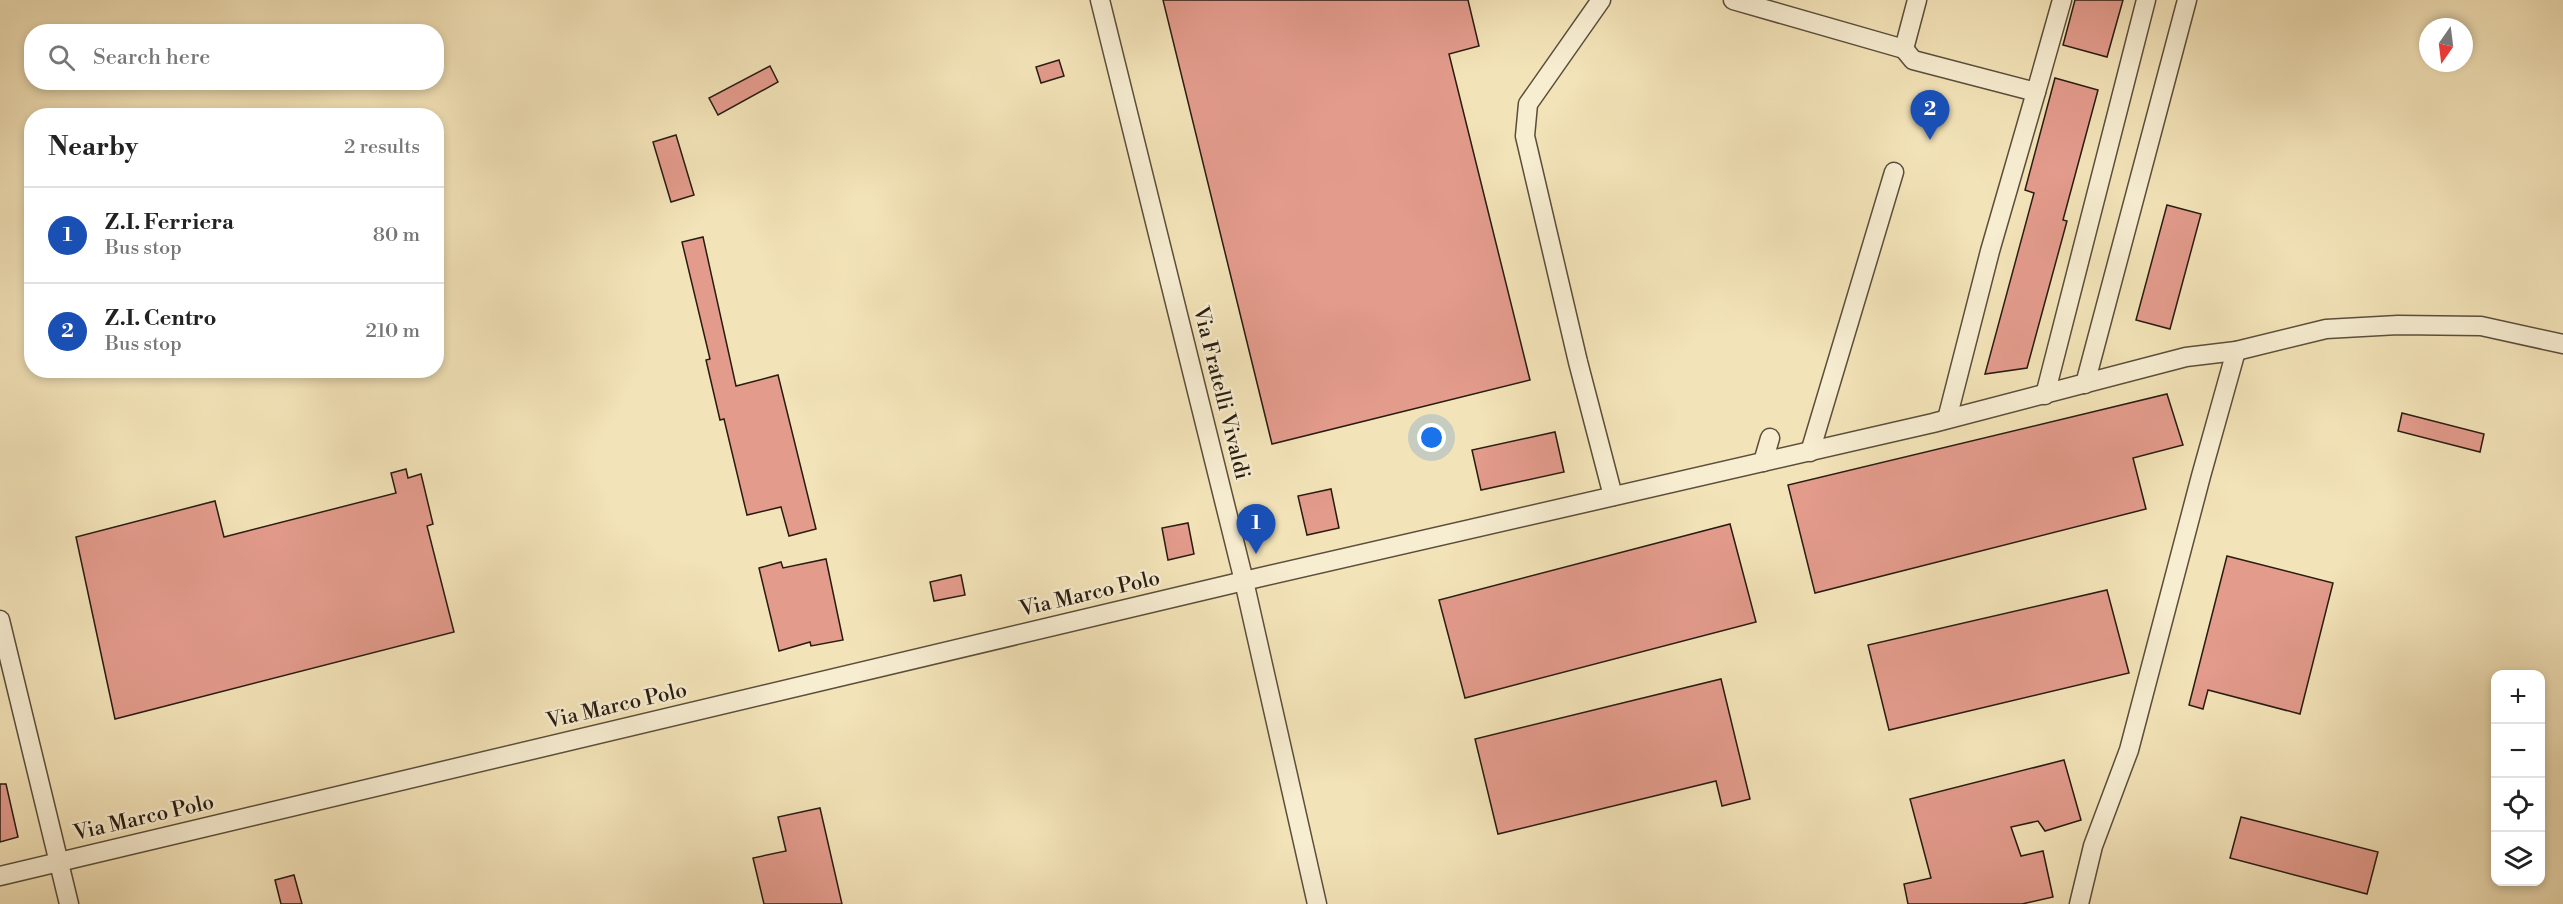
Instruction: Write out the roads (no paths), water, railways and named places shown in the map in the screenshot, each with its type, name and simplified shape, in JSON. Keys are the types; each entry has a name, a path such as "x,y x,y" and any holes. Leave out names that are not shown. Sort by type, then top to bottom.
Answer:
{"street":[{"name":"Via Fratelli Vivaldi","path":"1100,0 1244,580 1317,904"},
{"path":"1601,0 1528,105 1525,136 1578,362 1613,496"},
{"path":"1733,0 1904,49 1913,60 2036,92"},
{"path":"1904,49 1917,0"},
{"path":"1947,419 1990,250 2062,0"},
{"path":"2044,395 2146,0"},
{"path":"2085,384 2187,0"},
{"path":"1810,452 1893,172"},
{"name":"Via Marco Polo","path":"0,876 1244,580 1810,452 2044,395 2186,357 2236,351 2326,329 2398,325 2481,326 2563,344"},
{"path":"2079,904 2093,846 2129,750 2200,476 2236,351"},
{"path":"1763,462 1770,438"},
{"path":"0,620 69,904"}],"place":[{"name":"Z.I. Centro","path":"1930,140"},
{"name":"Z.I. Ferriera","path":"1256,554"}]}
